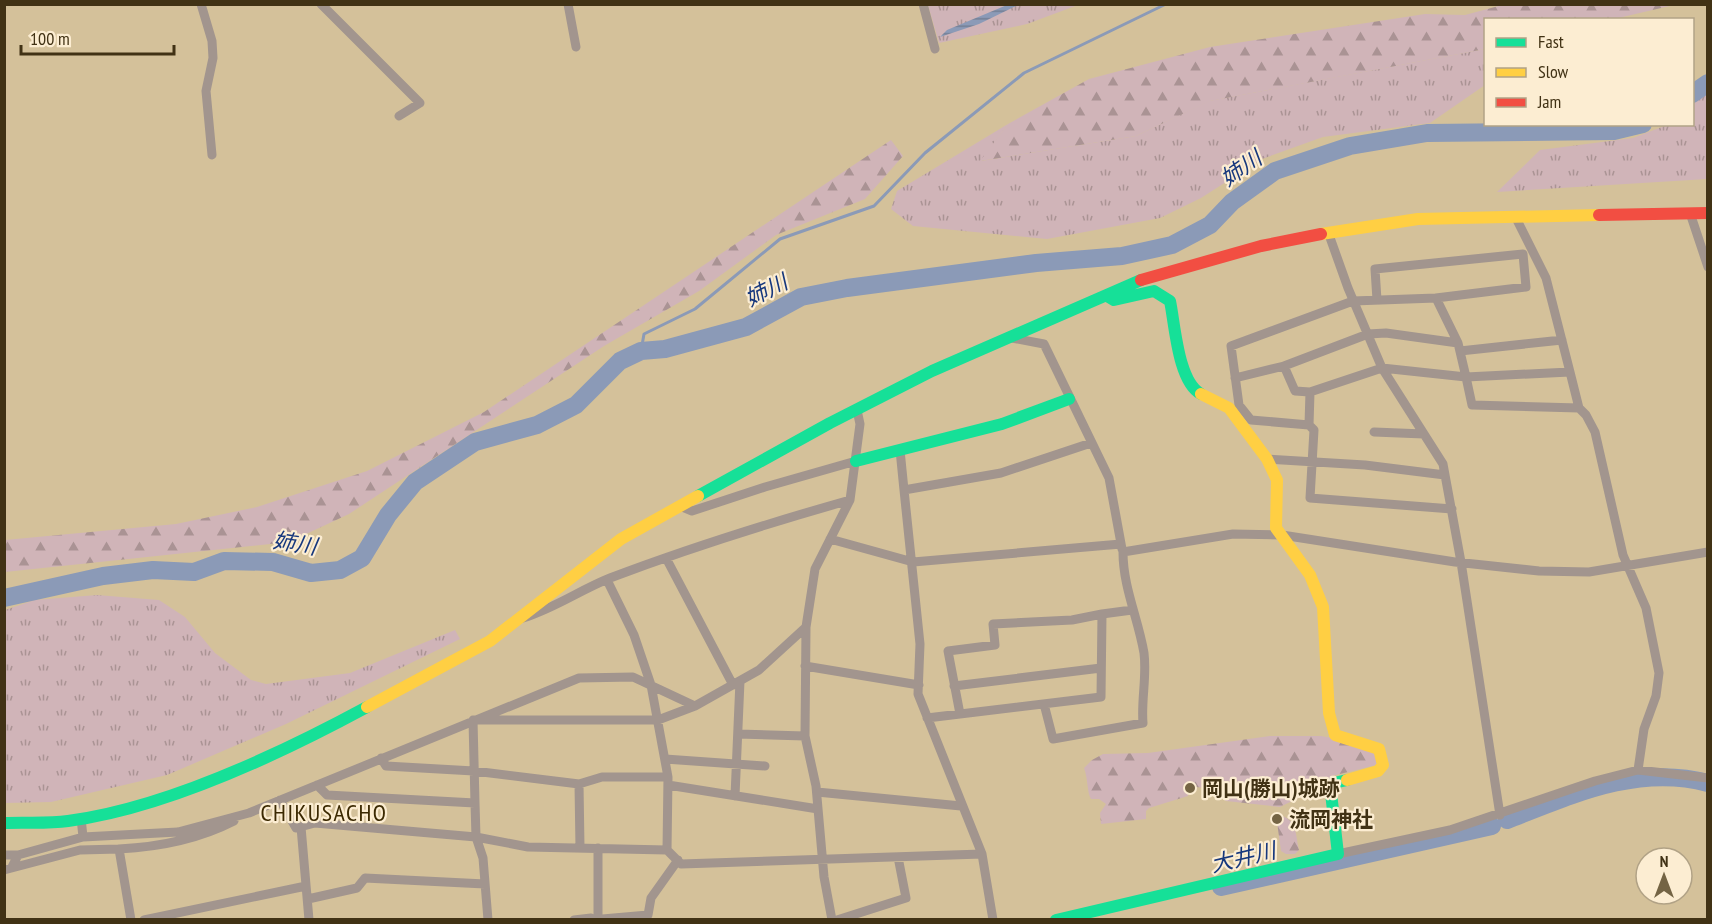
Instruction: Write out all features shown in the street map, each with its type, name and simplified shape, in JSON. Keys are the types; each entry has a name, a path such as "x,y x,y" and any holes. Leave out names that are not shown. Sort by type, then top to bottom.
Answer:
{"street":[{"path":"201,4 212,41 213,57 206,91 212,155"},
{"path":"321,4 420,103 399,116"},
{"path":"568,4 576,47"},
{"path":"923,4 935,49"},
{"path":"1690,213 1707,267"},
{"path":"4,823 68,821 147,802 196,786 305,740 490,641 621,539 830,423 932,371 1143,279 1261,246 1328,232 1418,219 1707,213"},
{"path":"1515,216 1546,278 1579,408 1587,415 1595,432 1628,565 1646,608 1659,673 1656,696 1644,729 1638,771"},
{"path":"1328,232 1353,301 1382,368 1443,464 1461,562 1500,815"},
{"path":"1377,300 1375,269 1523,254 1526,287 1436,298 1353,301 1231,346 1239,405 1251,420 1309,425 1314,430 1311,498 1452,509"},
{"path":"1108,296 1114,300 1154,291 1170,301 1185,377 1194,390 1229,408 1267,459 1277,480 1276,528 1302,560 1323,606 1327,641 1329,717 1332,730 1341,738 1379,749 1382,756 1383,765 1378,771 1334,783 1330,794 1338,854"},
{"path":"1436,298 1459,347 1472,405 1579,408"},
{"path":"1235,378 1284,366 1368,334 1386,333 1459,347 1562,340"},
{"path":"1012,338 1044,344 1109,478 1122,548 1123,569 1144,652 1145,677 1141,702 1143,723 1053,739 1044,704"},
{"path":"1284,366 1295,391 1310,392 1382,368 1466,377 1570,372"},
{"path":"1309,425 1310,392"},
{"path":"680,506 692,511 856,461 1002,424 1069,399"},
{"path":"832,920 822,859 817,792 805,736 806,627 815,569 850,500 860,424 857,410"},
{"path":"1374,432 1424,434"},
{"path":"904,490 1001,473 1091,443"},
{"path":"900,450 920,644 918,694 982,854 993,920"},
{"path":"1267,459 1446,475"},
{"path":"515,620 552,609 607,580 710,541 850,500"},
{"path":"830,539 913,562 1122,548 1233,534 1282,535 1461,562 1539,571 1589,572 1707,552"},
{"path":"666,558 736,683 738,734 735,796"},
{"path":"607,580 634,635 651,686 668,781 667,850"},
{"path":"960,714 948,651 994,645 993,624 1072,620 1132,610"},
{"path":"927,717 1101,697 1102,614"},
{"path":"473,720 658,720 695,706 759,670 806,627"},
{"path":"806,666 919,685"},
{"path":"954,686 1101,668"},
{"path":"8,869 80,850 146,847 210,833 249,813 579,678 633,677 695,706"},
{"path":"473,720 476,837 483,858 488,920"},
{"path":"738,734 805,736"},
{"path":"381,758 386,766 474,771 579,784 602,777 668,781 735,796 818,809"},
{"path":"665,759 737,762 765,766"},
{"path":"1056,920 1450,830 1595,781 1638,771 1707,778"},
{"path":"579,784 580,848"},
{"path":"317,785 327,795 475,803"},
{"path":"817,792 961,806"},
{"path":"280,800 296,828 315,823 476,837 528,847 667,850 681,864 982,854"},
{"path":"4,855 18,855 82,837 178,832 249,813"},
{"path":"81,818 82,837"},
{"path":"301,827 309,920"},
{"path":"593,918 598,848"},
{"path":"119,849 131,920"},
{"path":"8,869 18,855"},
{"path":"837,920 906,898 898,857"},
{"path":"574,920 648,917 651,898 678,860"},
{"path":"308,899 357,888 365,878 485,884"},
{"path":"144,920 306,886"}],"green space":[{"path":"1506,4 1674,5 1618,18 1484,18 1484,49 1210,101 1136,136 980,161 1008,124 1089,79 1210,47 1425,14 1465,15"},
{"path":"928,5 1078,5 1027,24 939,43"},
{"path":"1484,49 1484,86 1430,123 1323,137 1262,159 1201,198 1160,218 1047,239 913,226 891,209 897,191 1008,124 981,161 1136,136 1209,101"},
{"path":"1707,93 1707,179 1497,192 1540,150 1633,138 1664,126 1694,126 1694,103"},
{"path":"891,140 903,156 865,199 776,235 699,291 604,346 349,514 289,542 5,572 5,540 176,524 257,507 367,471 484,412"},
{"path":"97,595 159,600 185,617 215,653 251,680 266,684 350,673 455,630 460,639 286,724 167,775 51,802 5,803 5,610 35,600"},
{"path":"1270,736 1321,736 1375,746 1380,764 1332,776 1318,794 1298,798 1280,807 1226,801 1220,797 1217,789 1196,787 1188,793 1188,796 1149,808 1146,811 1146,819 1101,824 1100,813 1106,804 1099,799 1091,799 1084,768 1103,754 1148,753"},
{"path":"1276,815 1288,819 1294,826 1299,850 1295,854 1286,854 1281,851"}],"water":[{"path":"1007,5 1018,5 979,24 940,37 947,30"}],"waterway":[{"path":"641,351 644,334 695,309 780,239 874,206 925,153 1024,73 1166,4"},
{"name":"姉川","path":"1694,93 1708,83"},
{"name":"姉川","path":"4,598 103,576 153,570 194,572 224,561 273,562 311,573 340,570 362,558 388,515 415,482 475,442 537,425 576,405 620,361 641,351 665,349 746,327 801,297 847,288 1036,263 1122,256 1172,245 1210,225 1232,202 1275,171 1350,146 1427,133 1614,131 1635,126"},
{"name":"大井川","path":"1507,820 1580,792 1630,780 1656,777 1682,778 1708,783"},
{"name":"大井川","path":"1221,887 1492,826"}],"traffic: fast":[{"path":"698,496 830,423 932,371 1141,280"},
{"path":"1109,297 1114,300 1154,291 1170,301 1182,366 1193,388 1201,394"},
{"path":"856,461 1002,424 1069,399"},
{"path":"4,823 68,821 106,814 183,792 298,743 367,707"},
{"path":"1056,920 1338,854 1331,793 1334,783 1347,780"}],"traffic: slow":[{"path":"1321,234 1418,219 1599,215"},
{"path":"1201,394 1229,408 1267,459 1277,480 1276,528 1310,575 1323,607 1329,713 1335,735 1379,749 1383,765 1378,771 1347,780"},
{"path":"367,707 490,641 621,539 698,496"}],"traffic: jam":[{"path":"1599,215 1708,213"},
{"path":"1141,280 1261,246 1321,234"}],"place":[{"name":"岡山(勝山)城跡","path":"1190,788"},
{"name":"流岡神社","path":"1277,819"}],"district":[{"name":"CHIKUSACHO","path":"324,812"}]}
